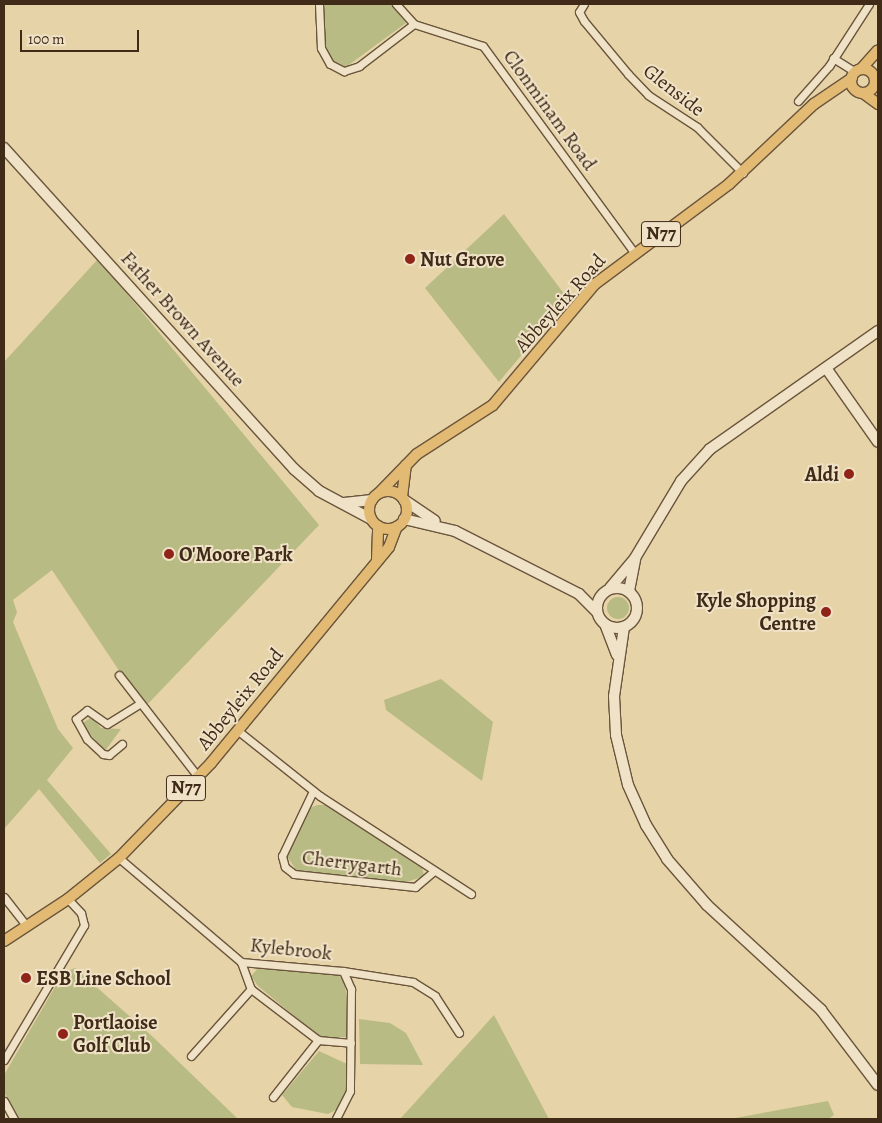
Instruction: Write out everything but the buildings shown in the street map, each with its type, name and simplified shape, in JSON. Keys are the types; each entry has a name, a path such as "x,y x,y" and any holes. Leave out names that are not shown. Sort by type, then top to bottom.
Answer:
{"main road":[{"path":"856,73 878,51"},
{"path":"860,92 873,88 878,51"},
{"path":"856,73 875,79"},
{"path":"856,73 860,92 878,104"},
{"name":"N77","path":"835,92 856,73"},
{"name":"Abbeyleix Road","path":"375,496 406,464 493,405 587,293 634,252 742,173 814,104 835,92"},
{"name":"N77","path":"835,92 860,92"},
{"name":"Father Brown Avenue","path":"4,148 294,469 319,491 344,503 375,522"},
{"path":"597,612 606,591 635,558 680,481 710,449 878,331"},
{"path":"826,368 878,442"},
{"name":"N77","path":"400,523 406,464"},
{"path":"344,503 393,491 440,525 580,594 597,612 605,624 617,655"},
{"path":"375,496 377,561"},
{"path":"375,522 440,525"},
{"name":"Abbeyleix Road","path":"4,941 68,899 119,858 198,776 389,547 400,523"},
{"path":"629,591 635,558"},
{"path":"580,594 629,591 635,598 637,613 624,627 617,655 614,714 619,751 637,808 654,838 707,905 821,1010 868,1068 878,1085"},
{"path":"605,624 624,627"},
{"path":"868,1068 878,1076"}],"street":[{"path":"318,4 321,48 330,64 344,71 359,66 414,24 396,4"},
{"name":"Glenside","path":"584,4 579,12 584,21 628,74 648,95 697,127 742,173"},
{"path":"798,101 833,58 870,4"},
{"name":"Clonminam Road","path":"414,24 483,46 634,252"},
{"path":"833,58 856,73"},
{"path":"119,675 138,705 198,776"},
{"path":"122,744 109,754 103,754 87,739 76,719 87,710 108,724 138,705"},
{"name":"Cherrygarth","path":"237,730 313,791 471,894"},
{"name":"Cherrygarth","path":"313,791 282,856 285,867 294,874 415,887 434,871"},
{"name":"Kylebrook","path":"119,858 241,962 343,971 351,989 350,1092 336,1119"},
{"path":"4,897 27,926"},
{"path":"4,1060 84,926 81,913 68,899"},
{"path":"241,962 251,989 318,1040 351,1043"},
{"path":"343,971 413,982 434,996 459,1033"},
{"path":"191,1056 251,989"},
{"path":"273,1097 318,1040"},
{"path":"4,1101 14,1119"}],"green space":[{"path":"322,4 391,4 406,23 346,67 333,61 324,46"},
{"path":"504,214 568,299 499,382 425,288"},
{"path":"98,259 319,525 144,708 52,570 13,600 17,612 13,622 58,729 73,748 47,780 111,854 100,863 39,789 4,829 4,362"},
{"path":"618,597 626,600 629,608 626,616 618,619 610,616 607,608 610,600"},
{"path":"441,679 493,722 482,781 386,710 384,700"},
{"path":"92,717 101,728 121,729 105,751 81,724"},
{"path":"317,805 326,805 422,867 424,876 407,882 297,871 286,855 310,808"},
{"path":"259,967 338,975 344,981 348,1003 348,1037 324,1038 315,1033 258,986 251,976"},
{"name":"Portlaoise Golf Club","path":"75,968 153,1037 238,1119 19,1119 4,1092 4,1075 63,973"},
{"path":"494,1015 549,1119 400,1119"},
{"path":"359,1019 390,1023 406,1033 423,1065 360,1064"},
{"path":"319,1051 347,1064 347,1090 336,1110 328,1114 292,1107 282,1095"},
{"path":"828,1101 834,1115 828,1119 730,1119"}],"place":[{"name":"Nut Grove","path":"410,259"},
{"name":"Aldi","path":"849,474"},
{"name":"O'Moore Park","path":"169,554"},
{"name":"Kyle Shopping Centre","path":"826,612"},
{"name":"ESB Line School","path":"26,978"},
{"name":"Portlaoise Golf Club","path":"63,1034"}]}
